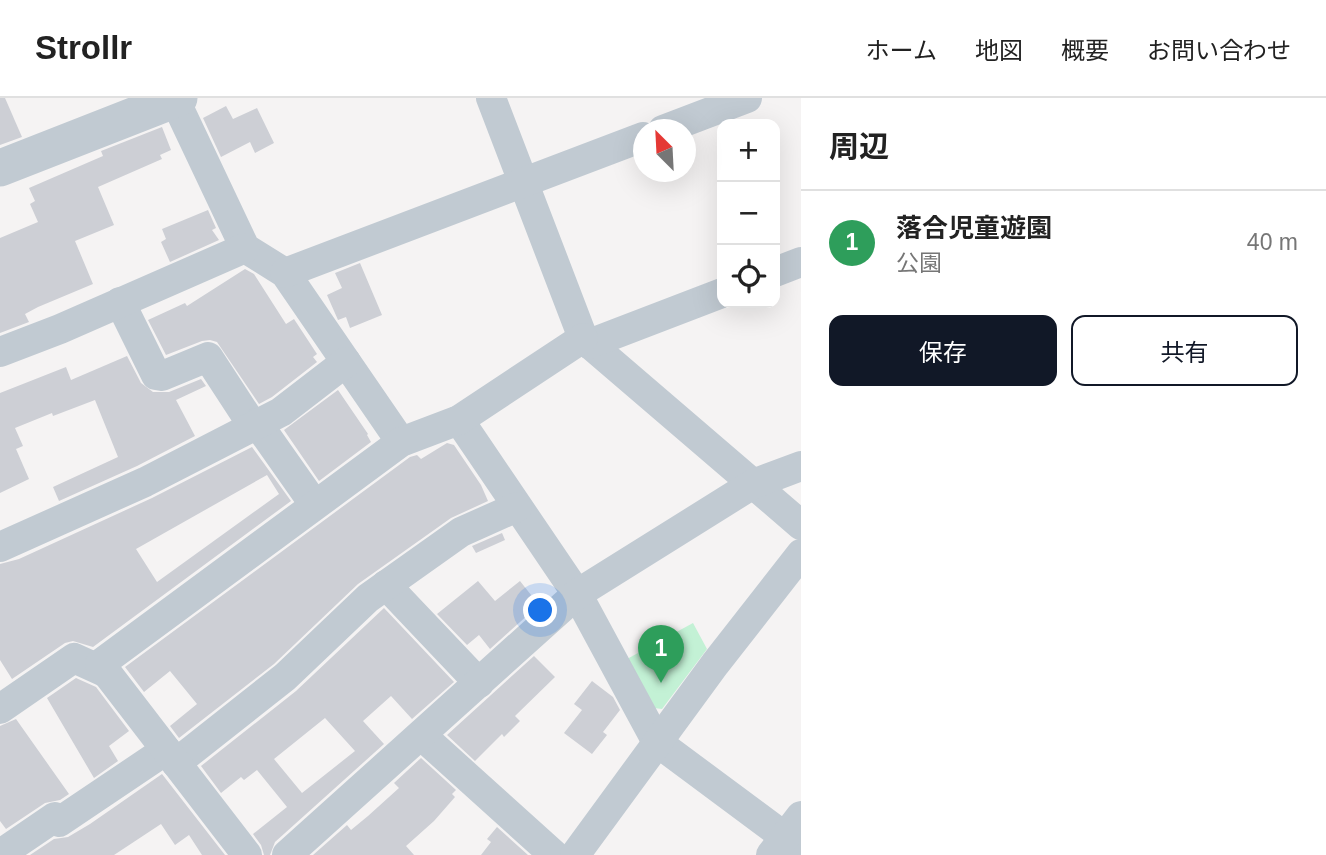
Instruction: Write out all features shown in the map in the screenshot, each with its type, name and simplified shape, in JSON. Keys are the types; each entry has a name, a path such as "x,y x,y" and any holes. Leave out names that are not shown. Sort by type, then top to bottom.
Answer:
{"street":[{"path":"491,98 586,341 801,526"},
{"path":"692,119 747,98"},
{"path":"0,168 176,99 245,248 285,273 401,442"},
{"path":"285,273 633,141"},
{"path":"0,352 245,248"},
{"path":"780,270 801,262"},
{"path":"247,855 100,663 401,442 459,419 586,341 717,295"},
{"path":"120,302 156,375 162,376 208,357 314,505"},
{"path":"0,547 145,482 281,412 346,362"},
{"path":"459,419 577,594 657,742 789,839"},
{"path":"287,855 577,594 753,484 801,466"},
{"path":"5,847 55,817 59,822 171,756 285,677 368,598 386,585 461,532 517,507"},
{"path":"575,855 657,742 801,554"},
{"path":"386,585 479,683"},
{"path":"0,709 74,658 107,673"},
{"path":"421,735 554,855"}],"green space":[{"path":"693,623 707,649 662,709 654,708 627,659"}],"building":[{"path":"0,98 5,98 22,137 0,145"},
{"path":"226,106 233,119 257,108 274,143 255,153 250,142 221,157 203,118"},
{"path":"162,127 171,150 160,155 162,159 98,187 114,225 75,241 93,284 38,307 25,314 29,322 0,333 0,238 38,222 30,204 35,201 29,188 103,156 101,151"},
{"path":"208,210 216,228 212,230 219,240 170,262 161,242 166,239 162,229"},
{"path":"360,263 382,315 350,328 346,317 338,320 327,295 342,288 335,273"},
{"path":"245,269 254,274 286,324 294,319 317,354 313,357 317,362 259,404 217,342 202,341 166,355 148,320 185,303 187,306"},
{"path":"127,356 141,383 153,392 169,392 201,379 206,386 176,400 195,436 59,501 53,487 118,457 95,400 15,428 23,446 16,449 29,479 0,493 0,393 66,367 71,380"},
{"path":"338,390 371,442 319,481 284,430"},
{"path":"447,443 454,445 481,485 488,501 451,518 358,584 274,664 179,738 170,726 197,704 170,671 144,692 125,667 410,457 417,455 421,459"},
{"path":"252,447 291,501 93,647 73,641 65,643 12,679 0,660 0,564 19,559 152,498","holes":["267,475 279,494 157,582 136,549"]},
{"path":"502,533 505,540 476,553 472,546"},
{"path":"478,581 495,601 520,581 539,605 490,649 479,635 467,645 437,614"},
{"path":"384,608 454,682 412,719 391,696 363,721 384,744 275,842 270,855 264,855 253,834 287,807 257,770 244,780 241,777 221,793 201,766 296,691","holes":["325,718 355,751 302,793 274,759"]},
{"path":"534,656 555,677 515,716 520,721 504,737 502,734 475,761 447,735"},
{"path":"76,678 96,687 129,731 109,746 118,761 94,778 47,698"},
{"path":"592,681 613,697 620,710 603,732 607,735 592,754 564,733 582,710 574,704"},
{"path":"16,719 69,794 60,800 45,803 6,829 0,821 0,726"},
{"path":"421,758 456,790 452,794 455,797 434,821 406,846 414,855 313,855 347,825 351,830 368,816 399,788 394,783"},
{"path":"162,774 225,855 202,855 189,835 175,845 161,824 114,855 30,855 54,839 68,837 90,824"},
{"path":"497,827 528,855 481,855 491,842 487,839"}],"place":[{"name":"落合児童遊園","path":"661,683"}]}
